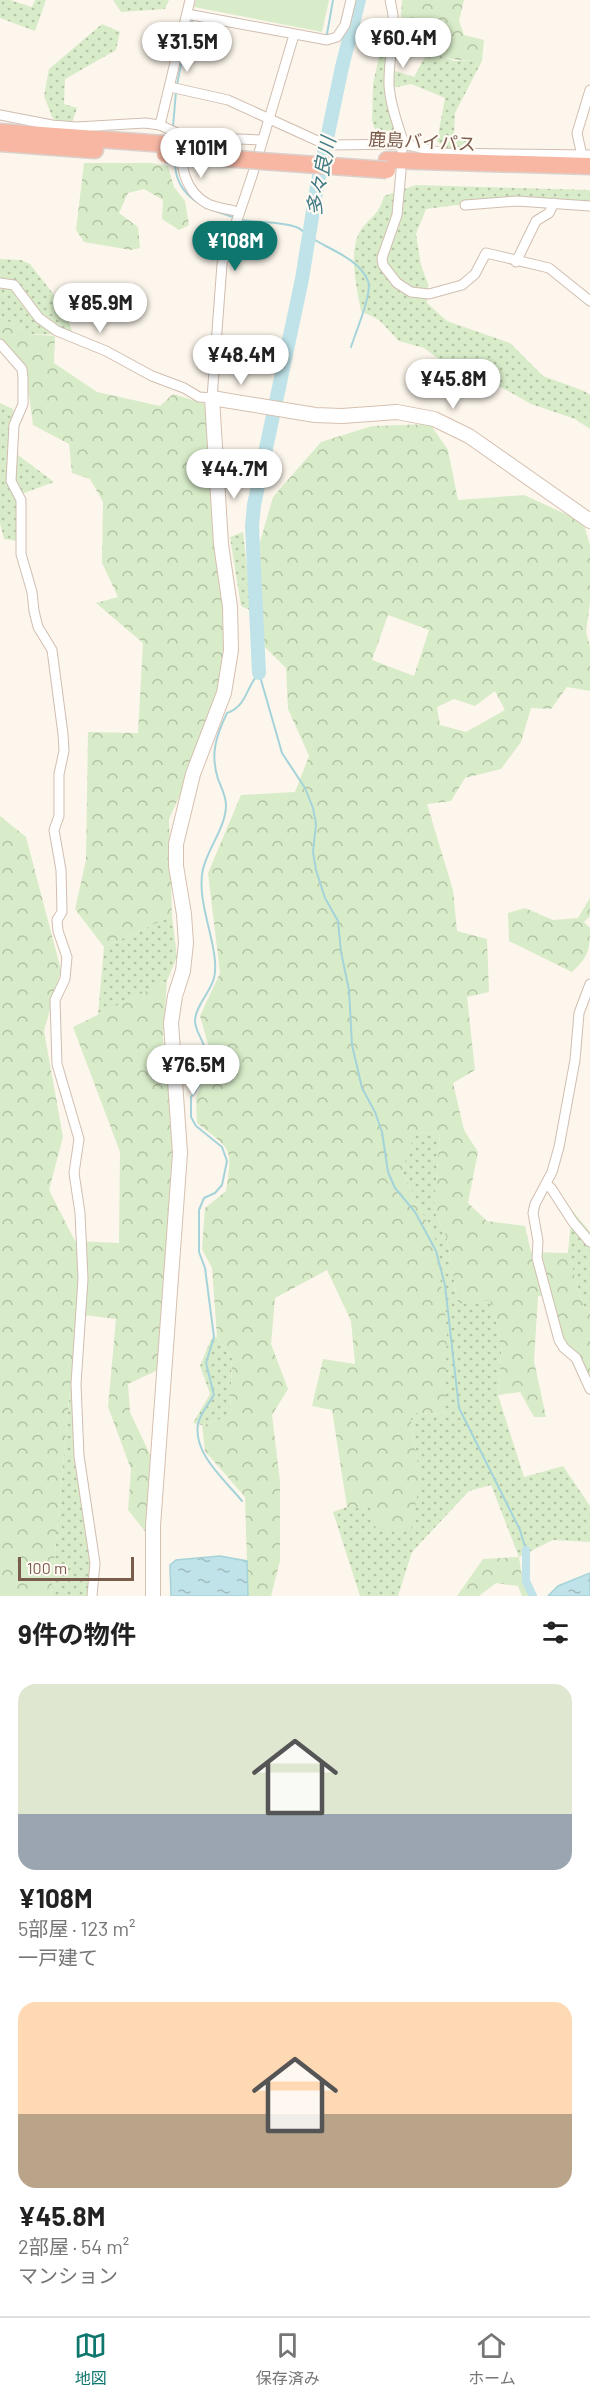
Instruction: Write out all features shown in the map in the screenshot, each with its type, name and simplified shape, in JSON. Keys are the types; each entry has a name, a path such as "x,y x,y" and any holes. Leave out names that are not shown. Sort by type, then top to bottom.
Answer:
{"highway":[{"name":"鹿島バイパス","path":"0,132 165,149"},
{"name":"鹿島バイパス","path":"0,143 396,161 590,177"},
{"name":"鹿島バイパス","path":"396,161 587,159"}],"street":[{"path":"160,125 193,15 190,0"},
{"path":"193,15 327,40 337,37 345,25 351,0"},
{"path":"390,0 395,26 389,87 396,161 398,216 382,258 383,265 397,283 411,292 429,294 462,285 475,274 486,253 516,262 549,268 590,301"},
{"path":"153,1596 153,1527 180,1154 171,1023 175,996 183,971 186,943 176,866 176,844 194,774 224,693 231,650 230,607 221,544 212,398 222,264 294,35"},
{"path":"170,87 228,100 320,142 396,161"},
{"path":"587,159 577,133 590,90"},
{"path":"0,115 68,126 145,123 160,125 179,134 195,137 261,140"},
{"path":"179,134 182,170 191,190 207,204 239,212"},
{"path":"465,205 517,201 590,206"},
{"path":"516,262 536,222 549,213 554,202"},
{"path":"0,283 14,285 39,318 57,331 106,351 152,376 184,388 199,397 315,415 342,416 397,411 434,419 469,436 590,521"},
{"path":"0,344 22,369 23,404 14,425 11,481 21,500 21,554 32,592 34,611 38,627 52,650 63,734 64,751 59,774 59,816 54,830 61,870 62,912 57,920 58,931 68,957 65,979 55,1000 57,1064 79,1139 74,1173 80,1213 83,1279 76,1384 79,1456 95,1563 92,1596"},
{"path":"590,984 579,1013 575,1060 559,1148 546,1184 535,1204 534,1213 538,1241 537,1258 559,1340 564,1348 576,1358 590,1389"},
{"path":"546,1184 590,1242"}],"green space":[{"path":"0,0 10,0 32,7 35,0 46,0 35,31 0,18"},
{"path":"113,0 169,0 165,9 121,12"},
{"path":"196,0 329,0 322,32 194,7"},
{"path":"402,0 464,0 459,21 464,35 484,40 482,61 450,59 432,52 419,37 416,26 401,17"},
{"path":"102,24 120,32 116,50 65,79 64,104 77,108 72,123 53,119 44,96 49,69"},
{"path":"383,38 391,40 387,68 414,77 428,51 454,61 482,61 455,113 454,136 469,137 468,149 446,149 437,141 445,98 411,84 392,88 401,131 397,149 382,148 372,121 373,84"},
{"path":"84,163 152,163 168,166 174,187 185,201 189,225 179,230 162,219 163,200 144,189 128,193 119,213 138,227 140,248 131,250 84,242 76,230"},
{"path":"416,185 590,190 590,209 495,200 426,209 416,234 421,265 428,284 427,303 447,321 510,343 543,376 590,395 590,429 575,419 531,404 485,378 453,370 424,348 399,341 379,320 361,311 354,263 358,235 379,209 384,196"},
{"path":"0,259 21,260 30,264 65,309 73,335 27,334 0,316"},
{"path":"0,316 27,334 55,336 54,363 97,392 160,406 173,394 208,405 208,464 229,672 191,771 169,819 172,916 104,947 75,909 86,860 88,732 138,733 143,643 96,603 118,597 102,563 103,502 90,479 72,473 69,444 33,425 26,373 0,342"},
{"path":"0,403 13,409 18,455 54,482 16,496 18,541 4,539 0,523"},
{"path":"430,424 448,450 458,500 524,495 583,522 590,545 590,602 586,632 590,647 590,691 567,687 551,709 531,708 521,742 501,769 465,778 451,801 427,804 453,890 457,931 487,939 489,992 467,997 475,1070 453,1083 464,1130 478,1152 468,1203 487,1221 525,1226 531,1252 568,1253 584,1308 590,1309 590,1376 580,1359 558,1344 550,1295 538,1296 534,1361 546,1417 534,1417 520,1392 498,1395 502,1345 490,1300 458,1304 447,1238 434,1210 440,1132 415,1133 402,1171 435,1238 447,1329 445,1414 410,1413 420,1480 411,1530 376,1529 370,1507 347,1507 332,1410 312,1406 323,1359 355,1364 351,1321 327,1270 275,1298 271,1344 288,1389 272,1415 280,1481 280,1561 271,1596 248,1596 245,1497 205,1451 202,1425 230,1416 232,1358 217,1337 212,1268 202,1249 205,1208 226,1191 229,1165 229,1157 223,1145 197,1123 196,1098 212,1058 200,1016 220,973 208,873 241,795 295,792 309,756 288,709 286,668 262,644 260,542 273,497 321,442 372,426","holes":["388,615 429,630 414,676 372,660","495,691 505,710 466,732 440,725 437,707 454,699 475,706"]},
{"path":"243,532 252,611 241,606 230,537"},
{"path":"0,816 26,837 61,970 44,1031 63,1137 49,1190 75,1241 119,1243 120,1152 73,1027 167,981 163,1039 175,1121 158,1370 128,1384 130,1412 153,1461 148,1535 128,1510 131,1469 108,1407 116,1319 77,1314 51,1596 0,1596"},
{"path":"590,898 590,916 584,922 590,928 589,948 585,958 572,972 509,941 508,913 525,908 553,920 578,918"},
{"path":"172,916 177,957 167,981 98,1015 104,947"},
{"path":"440,1132 434,1210 447,1238 458,1304 490,1299 502,1345 498,1395 524,1477 563,1466 590,1506 590,1542 553,1540 519,1557 491,1485 469,1491 412,1552 398,1596 360,1596 333,1512 347,1507 370,1507 420,1480 410,1413 444,1414 435,1239 402,1171 414,1133"},
{"path":"572,1210 590,1232 590,1309 584,1308 568,1253"},
{"path":"77,1314 81,1432 100,1563 96,1596 51,1596"},
{"path":"217,1337 232,1358 230,1416 202,1425 193,1423 210,1394 200,1366 211,1339"},
{"path":"519,1557 522,1577 529,1596 522,1596 518,1586 496,1583 479,1596 457,1596 483,1559"}],"water":[{"path":"220,1556 247,1561 248,1596 171,1596 170,1565 176,1560"},
{"path":"590,1573 590,1596 548,1596 558,1586"}],"waterway":[{"path":"324,36 327,34 333,0"},
{"name":"多々良川","path":"259,673 252,526 254,505 302,279 317,186 342,67 359,0"},
{"path":"201,13 239,19"},
{"path":"177,85 188,29 194,18"},
{"path":"173,127 176,91"},
{"path":"174,136 174,148"},
{"path":"175,163 181,186 187,194 214,211 236,218"},
{"path":"241,220 283,224 298,228 343,255 364,273 369,286 368,294 351,347"},
{"path":"259,673 282,753 305,788 313,808 316,824 313,852 316,870 325,898 338,921 341,952 349,990 352,1045 362,1088 375,1112 382,1132 388,1172 395,1188 415,1212 436,1251 445,1285 459,1408 520,1530 526,1550"},
{"path":"242,1501 205,1456 198,1435 199,1420 214,1395 206,1363 214,1337 205,1268 199,1252 199,1210 204,1198 215,1193 222,1185 227,1161 222,1147 196,1126 191,1117 191,1097 201,1080 206,1059 195,1020 200,1004 214,978 215,966 201,882 205,861 220,829 226,805 214,761 215,745 227,713 239,706 259,673"},
{"path":"526,1550 526,1581 533,1596"}]}
